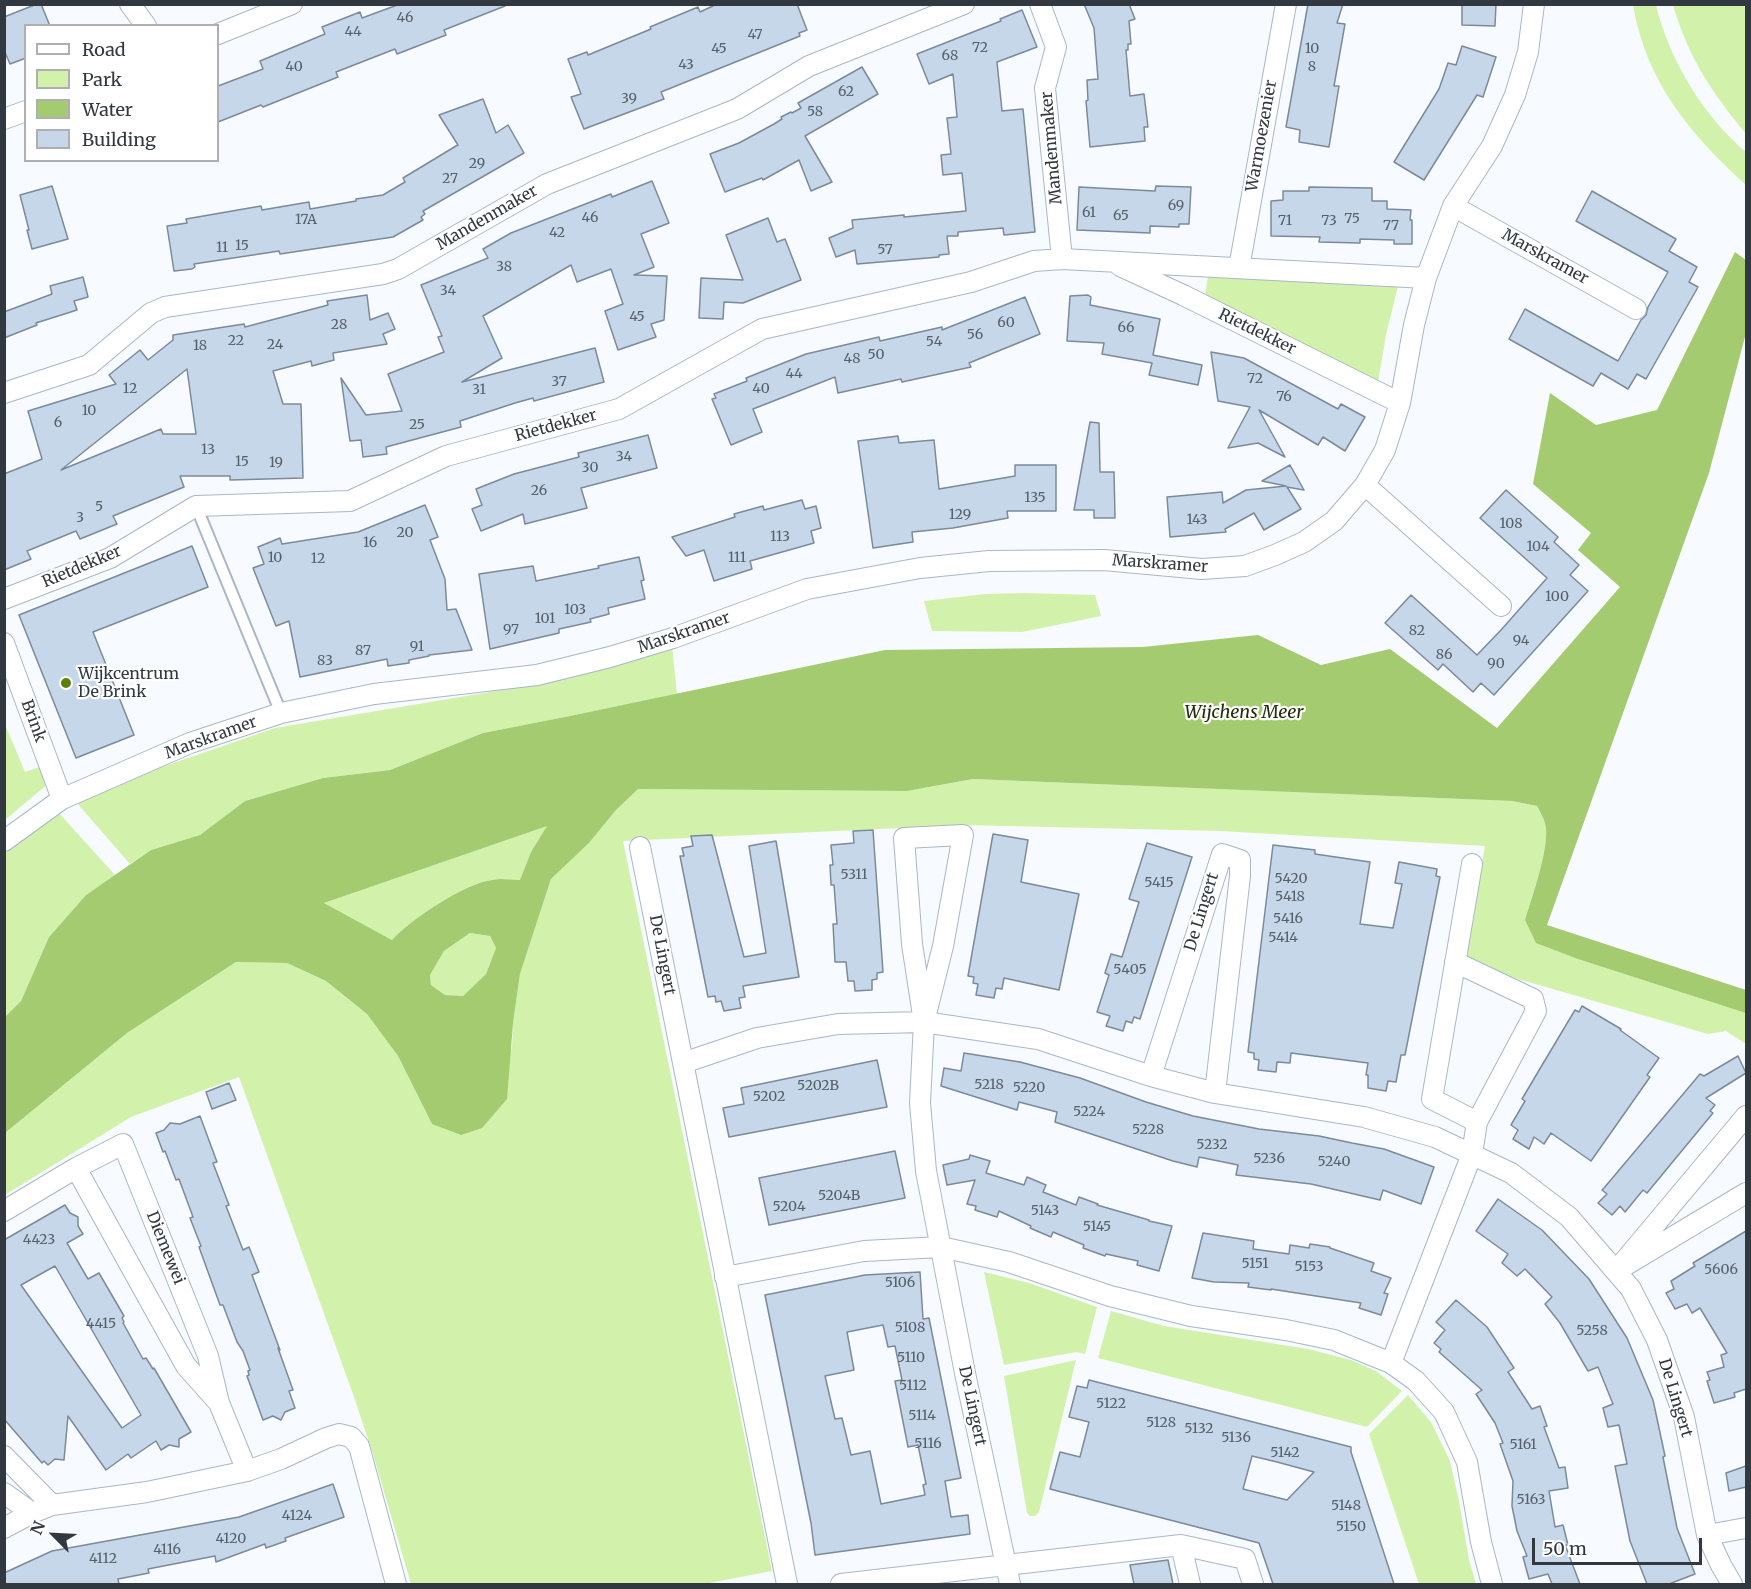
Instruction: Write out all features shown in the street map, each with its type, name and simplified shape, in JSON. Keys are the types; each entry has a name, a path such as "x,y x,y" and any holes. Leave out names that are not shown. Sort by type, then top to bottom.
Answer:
{"street":[{"path":"130,4 145,24"},
{"path":"219,34 292,4"},
{"name":"Mandenmaker","path":"4,393 89,365 151,313 165,307 383,274 398,269 547,184 737,110 809,66 964,4"},
{"name":"Mandenmaker","path":"1040,4 1056,47 1045,88 1062,259"},
{"name":"Warmoezenier","path":"1239,268 1286,4"},
{"name":"Marskramer","path":"4,841 62,799 189,743 281,713 374,694 537,675 673,638 807,589 920,568 989,561 1104,560 1202,569 1245,566 1304,542 1334,521 1365,485 1384,450 1400,403 1414,326 1426,278 1453,206 1492,146 1515,96 1528,52 1534,4"},
{"path":"4,119 24,112"},
{"name":"Marskramer","path":"1453,206 1636,309"},
{"name":"Rietdekker","path":"4,599 110,558 196,506 350,501 446,456 619,409 762,329 971,282 1034,261 1062,259 1426,278"},
{"name":"Rietdekker","path":"1112,262 1400,403"},
{"path":"1183,295 1189,265"},
{"path":"1365,485 1501,606"},
{"name":"Brink","path":"4,644 62,799"},
{"name":"De Lingert","path":"924,1022 912,944 903,838 963,835 943,945 924,1022 920,1103 926,1171 966,1378 1010,1584"},
{"name":"De Lingert","path":"640,847 787,1584"},
{"name":"De Lingert","path":"1151,1076 1221,854 1240,860 1240,876 1215,1093"},
{"path":"1472,864 1432,1099 1477,1122"},
{"path":"1391,1363 1472,1154 1477,1122 1536,1011 1533,999 1455,962"},
{"name":"De Lingert","path":"683,1063 757,1038 838,1024 924,1022 1038,1039 1151,1076 1215,1093 1364,1117 1435,1137 1511,1173 1569,1217 1630,1290 1657,1340 1684,1417 1707,1535 1720,1565 1732,1584"},
{"path":"1616,1271 1746,1116"},
{"name":"Diemewei","path":"4,1211 76,1168 123,1144 208,1356 219,1403 247,1471"},
{"name":"Diemewei","path":"76,1168 186,1366 219,1403"},
{"path":"1616,1271 1746,1193"},
{"path":"725,1277 864,1251 942,1246 1009,1262 1110,1296 1191,1316 1286,1330 1334,1340 1391,1363 1416,1381 1444,1412 1467,1462 1481,1542 1492,1584"},
{"path":"4,1528 52,1505 147,1492 247,1471 339,1434 351,1437 358,1446 396,1584"},
{"path":"4,1456 52,1505"},
{"path":"4,1493 32,1513"},
{"path":"1707,1535 1746,1528"},
{"path":"1180,1545 1190,1584"},
{"path":"842,1584 1180,1545 1245,1559 1252,1584"}],"lane":[{"path":"196,506 281,713"}],"green space":[{"path":"1633,5 1656,5 1670,46 1690,85 1702,104 1730,138 1746,152 1746,185 1707,146 1673,105 1648,58 1639,33"},
{"path":"1673,5 1746,5 1746,134 1702,74 1686,42"},
{"path":"1208,276 1398,286 1378,382 1205,296"},
{"path":"985,594 1095,595 1101,616 1022,632 932,631 924,601"},
{"path":"672,645 677,694 483,733 390,770 323,778 245,801 200,835 151,850 130,864 76,802 133,777 275,728 556,681"},
{"path":"4,722 25,772 42,766 49,783 5,820"},
{"path":"973,779 1512,801 1537,806 1545,825 1545,850 1525,920 1746,1011 1746,1044 1726,1031 1708,1034 1463,963 1485,846 1220,831 964,825 623,841 772,1571 704,1584 411,1584 354,1397 239,1077 131,1117 5,1195 5,1133 127,1033 236,962 287,963 326,981 367,1014 398,1056 432,1124 512,1049 520,974 551,879 589,843 637,789 907,791"},
{"path":"58,812 115,875 86,895 49,937 21,1001 5,1017 5,853"},
{"path":"548,825 531,852 520,880 495,879 453,895 424,913 392,940 324,903"},
{"path":"470,933 490,936 496,948 486,974 463,996 445,995 431,985 430,975 444,951"},
{"path":"984,1272 1029,1283 1097,1307 1085,1354 1076,1352 1004,1365"},
{"path":"1111,1311 1164,1326 1308,1349 1351,1360 1376,1371 1402,1391 1367,1427 1098,1358"},
{"path":"1076,1360 1039,1512 1035,1516 1030,1516 1027,1513 1004,1376"},
{"path":"1408,1395 1431,1422 1450,1461 1469,1560 1476,1584 1419,1584 1369,1434"}],"water":[{"name":"Wijchens Meer","path":"1735,252 1746,260 1746,333 1709,473 1547,925 1746,990 1746,1013 1578,959 1536,943 1525,920 1545,850 1545,825 1537,806 1512,801 973,779 907,791 638,789 616,810 589,843 551,879 520,974 513,1023 507,1099 482,1128 461,1135 432,1124 398,1056 367,1014 326,981 287,963 236,962 127,1033 5,1133 5,1017 21,1001 49,937 86,895 151,850 200,835 245,801 323,778 390,770 483,733 885,650 1143,647 1258,635 1321,665 1390,649 1497,728 1620,587 1578,550 1591,533 1533,484 1550,393 1596,425 1657,410","holes":["547,826 531,852 520,880 495,879 453,895 424,913 392,940 324,903","470,933 490,936 496,948 486,974 463,996 445,995 431,985 430,975 444,951"]}],"building":[{"path":"41,4 49,24 24,24 24,59 10,64 4,50 4,17"},
{"path":"400,4 505,4 505,6 444,30 446,35 397,54 395,49 336,72 338,77 219,122 219,86 263,69 260,61 325,34 322,27 360,12 362,18"},
{"path":"717,4 797,4 807,30 799,33 800,36 661,92 664,99 584,129 571,97 581,94 568,59 587,52 588,55 698,7 700,12"},
{"path":"1084,4 1129,4 1135,19 1129,21 1131,44 1128,44 1128,50 1126,50 1130,96 1144,94 1148,127 1144,127 1145,141 1090,147 1086,101 1088,100 1087,80 1098,79 1094,28"},
{"path":"1308,4 1343,4 1337,23 1345,24 1334,86 1339,86 1329,147 1299,142 1300,130 1286,127"},
{"path":"1462,4 1496,4 1495,26 1462,25"},
{"path":"1022,10 1037,47 997,62 1002,111 1023,109 1035,232 1004,235 1003,228 958,232 958,236 947,236 949,254 939,255 939,257 857,264 855,250 836,257 829,238 853,228 852,220 966,211 962,173 943,175 941,155 951,154 947,118 957,117 953,74 929,84 917,54 1001,21 1000,19"},
{"path":"1462,46 1496,57 1483,97 1477,95 1424,180 1394,162 1439,89 1448,63 1456,65"},
{"path":"862,67 878,94 805,136 832,182 811,191 799,160 763,180 762,178 725,192 710,154 739,143 774,124 782,119 781,117 801,108 798,103"},
{"path":"483,99 496,133 508,125 524,153 423,211 425,214 421,217 423,220 393,237 194,264 195,267 192,269 174,271 167,226 187,223 186,219 261,206 262,210 309,202 310,209 383,195 405,182 403,178 458,145 439,115"},
{"path":"652,181 669,223 641,234 654,267 634,275 667,276 664,320 651,324 656,337 618,350 605,311 623,304 611,269 577,282 571,265 483,316 502,358 462,382 595,348 604,382 534,401 533,398 515,403 460,421 461,427 386,447 387,454 363,457 361,440 350,441 341,378 366,415 402,411 388,374 444,352 438,337 442,336 421,285 488,258 483,249 511,233 611,194 612,197"},
{"path":"52,186 68,239 32,249 20,195"},
{"path":"1156,186 1191,187 1189,224 1179,224 1179,227 1150,226 1150,233 1077,230 1079,187 1155,191"},
{"path":"1309,187 1372,188 1372,201 1387,201 1387,209 1411,210 1412,244 1394,244 1394,240 1360,239 1360,243 1319,242 1320,237 1271,236 1271,201 1283,200 1283,191 1309,191"},
{"path":"1592,191 1676,239 1669,251 1697,267 1689,282 1698,287 1646,379 1637,374 1628,389 1601,373 1593,386 1509,339 1525,309 1618,361 1646,315 1648,307 1668,272 1576,221"},
{"path":"768,218 777,242 785,239 801,280 743,303 724,302 723,319 699,318 701,278 743,280 726,235"},
{"path":"83,277 88,297 74,301 77,310 36,323 37,325 4,338 4,312 52,294 50,286"},
{"path":"367,295 370,320 388,313 395,329 383,334 387,344 333,353 334,360 312,366 311,361 273,371 283,404 301,404 303,478 230,480 230,476 180,476 184,487 113,516 117,524 80,539 76,531 27,551 31,559 4,570 4,474 42,459 28,411 116,384 109,375 140,350 148,360 173,340 173,335 244,324 245,327 328,305 327,301","holes":["187,369 196,434 163,434 161,429 61,470"]},
{"path":"1088,295 1091,297 1090,305 1160,319 1153,355 1202,365 1198,385 1149,375 1152,363 1102,354 1104,343 1067,341 1070,296"},
{"path":"1025,297 1040,334 969,363 971,367 838,393 835,377 753,409 762,432 731,445 712,399 716,398 714,394 747,381 746,378 806,354 879,337 880,341 942,327 942,330"},
{"path":"1211,352 1244,358 1338,409 1341,404 1365,417 1345,451 1323,437 1318,445 1259,410 1285,457 1258,443 1228,448 1250,407 1218,401"},
{"path":"1090,422 1099,423 1100,472 1114,472 1115,518 1094,518 1094,510 1074,510"},
{"path":"648,435 657,468 581,488 587,508 525,524 523,514 481,531 472,509 482,505 476,489 514,474 579,457 578,453"},
{"path":"898,436 899,443 934,440 939,489 1015,476 1015,465 1056,465 1056,511 1007,511 1008,518 953,528 912,532 913,542 873,548 858,441"},
{"path":"1290,465 1304,490 1287,487 1301,509 1264,530 1254,513 1225,529 1226,532 1170,537 1167,497 1222,492 1223,503 1246,490 1286,486 1262,481"},
{"path":"1506,490 1558,537 1554,542 1579,565 1570,575 1588,591 1494,695 1481,683 1473,692 1443,664 1438,670 1385,623 1411,595 1477,655 1501,630 1547,578 1480,518"},
{"path":"802,500 805,509 816,506 821,528 811,531 814,543 750,561 752,569 714,581 704,550 686,556 672,537 735,517 734,514 763,506 764,510"},
{"path":"425,505 438,537 430,540 445,579 447,610 456,609 472,650 429,655 409,660 409,663 388,666 387,659 300,677 289,621 276,626 253,568 264,564 258,547 280,538 282,544 358,532"},
{"path":"192,546 208,587 93,632 134,735 76,758 19,615"},
{"path":"639,557 645,599 608,608 609,614 590,619 591,622 559,629 559,633 490,649 479,574 533,566 536,581"},
{"path":"873,830 883,972 877,973 877,979 872,980 872,990 855,991 854,981 848,981 846,962 835,962 833,924 837,924 834,885 831,885 830,865 833,865 831,845 854,843 853,831"},
{"path":"993,834 1028,840 1021,882 1079,894 1059,990 1004,978 1002,989 996,988 994,998 976,995 978,984 973,983 974,977 968,976"},
{"path":"712,835 744,957 766,953 749,846 776,841 799,977 743,986 745,997 739,998 741,1008 724,1011 721,1001 716,1002 715,996 708,997 680,856 684,856 682,848 693,846 691,836"},
{"path":"1147,843 1192,857 1140,1019 1134,1017 1132,1023 1126,1021 1123,1031 1106,1026 1110,1016 1097,1012 1109,975 1105,973 1111,954 1122,957 1139,902 1129,899"},
{"path":"1273,845 1315,850 1315,854 1370,862 1360,924 1393,928 1402,884 1395,883 1399,862 1437,869 1436,876 1440,877 1405,1055 1401,1055 1396,1082 1388,1081 1386,1091 1368,1088 1368,1075 1366,1075 1368,1063 1291,1053 1290,1063 1277,1062 1276,1072 1258,1070 1259,1060 1254,1059 1254,1053 1248,1052"},
{"path":"1582,1006 1621,1029 1659,1058 1647,1075 1650,1077 1591,1161 1551,1133 1544,1144 1534,1137 1529,1149 1513,1139 1518,1130 1511,1125 1525,1101 1522,1099 1538,1072 1575,1010 1579,1012"},
{"path":"964,1053 1020,1062 1080,1078 1193,1116 1384,1149 1434,1167 1421,1204 1383,1190 1380,1200 1311,1184 1236,1175 1238,1165 1199,1157 1197,1167 1055,1122 1057,1112 1019,1102 1017,1110 941,1086 944,1068 961,1071"},
{"path":"1738,1056 1746,1073 1706,1098 1715,1105 1710,1111 1713,1113 1647,1193 1643,1190 1625,1212 1620,1206 1612,1215 1598,1203 1607,1194 1602,1190 1700,1074 1704,1076"},
{"path":"877,1060 887,1107 729,1137 723,1108 744,1104 741,1088"},
{"path":"229,1083 236,1100 212,1109 206,1092"},
{"path":"200,1116 217,1162 213,1163 229,1205 226,1206 243,1250 249,1247 259,1272 252,1275 293,1390 289,1391 295,1408 285,1412 281,1420 273,1416 263,1420 247,1376 250,1370 223,1305 220,1305 199,1247 201,1246 190,1218 193,1217 179,1179 176,1180 156,1133 164,1130 170,1123 180,1124"},
{"path":"895,1151 905,1198 769,1225 759,1178"},
{"path":"970,1155 990,1161 986,1173 1024,1185 1027,1177 1046,1185 1043,1192 1076,1205 1079,1197 1097,1205 1172,1226 1159,1271 1137,1265 1138,1261 1106,1254 1105,1256 1083,1248 1084,1245 1053,1232 1051,1237 999,1211 997,1217 975,1210 976,1206 967,1204 975,1180 947,1185 943,1165 969,1159"},
{"path":"1498,1199 1542,1230 1589,1279 1627,1338 1653,1400 1677,1528 1695,1574 1669,1584 1647,1584 1630,1541 1615,1466 1627,1464 1619,1425 1608,1427 1603,1408 1613,1404 1598,1367 1588,1371 1560,1323 1545,1304 1552,1297 1525,1269 1517,1276 1502,1263 1508,1254 1476,1231"},
{"path":"65,1205 70,1213 78,1217 78,1226 83,1234 67,1243 88,1279 99,1273 124,1316 123,1323 143,1359 146,1358 154,1368 191,1432 179,1439 179,1447 169,1445 161,1450 156,1441 131,1458 128,1454 106,1470 68,1416 64,1460 55,1459 48,1465 44,1461 42,1463 4,1419 4,1240","holes":["55,1266 141,1415 122,1428 21,1285"]},
{"path":"1746,1231 1746,1389 1734,1393 1735,1397 1714,1403 1707,1381 1710,1380 1707,1372 1724,1367 1721,1355 1727,1353 1700,1308 1692,1313 1687,1304 1675,1309 1666,1293 1674,1289 1671,1281 1695,1266 1693,1263"},
{"path":"1203,1233 1254,1241 1253,1249 1289,1254 1290,1245 1309,1248 1310,1244 1330,1247 1374,1263 1371,1271 1391,1278 1384,1293 1388,1294 1381,1315 1359,1308 1361,1303 1248,1287 1249,1283 1214,1282 1192,1278"},
{"path":"920,1272 923,1319 929,1318 961,1478 945,1481 951,1517 968,1515 970,1534 815,1555 811,1523 765,1295 865,1275","holes":["883,1325 888,1347 895,1346 902,1380 895,1381 908,1447 918,1445 926,1484 923,1485 925,1495 881,1504 870,1451 851,1455 842,1418 835,1419 825,1376 854,1370 847,1332"]},
{"path":"1456,1300 1487,1327 1514,1368 1508,1372 1532,1409 1540,1406 1547,1426 1544,1427 1559,1468 1565,1467 1568,1488 1549,1491 1555,1527 1563,1525 1568,1545 1565,1545 1580,1584 1552,1584 1548,1574 1529,1579 1523,1557 1527,1556 1517,1531 1512,1506 1513,1481 1495,1423 1476,1394 1482,1390 1439,1352 1441,1349 1434,1343 1445,1330 1436,1322"},
{"path":"1089,1380 1351,1447 1394,1584 1273,1584 1259,1543 1050,1489 1060,1452 1080,1457 1089,1422 1069,1417 1077,1386 1087,1388","holes":["1252,1456 1314,1472 1287,1500 1243,1489"]},
{"path":"1746,1466 1746,1487 1729,1491 1726,1473"},
{"path":"333,1484 344,1517 285,1538 286,1541 266,1548 265,1544 216,1562 215,1556 148,1569 149,1573 118,1579 119,1584 4,1584 4,1573 52,1551 239,1517"},
{"path":"1168,1560 1173,1584 1134,1584 1130,1565"}],"place":[{"name":"Wijkcentrum De Brink","path":"66,683"}]}
